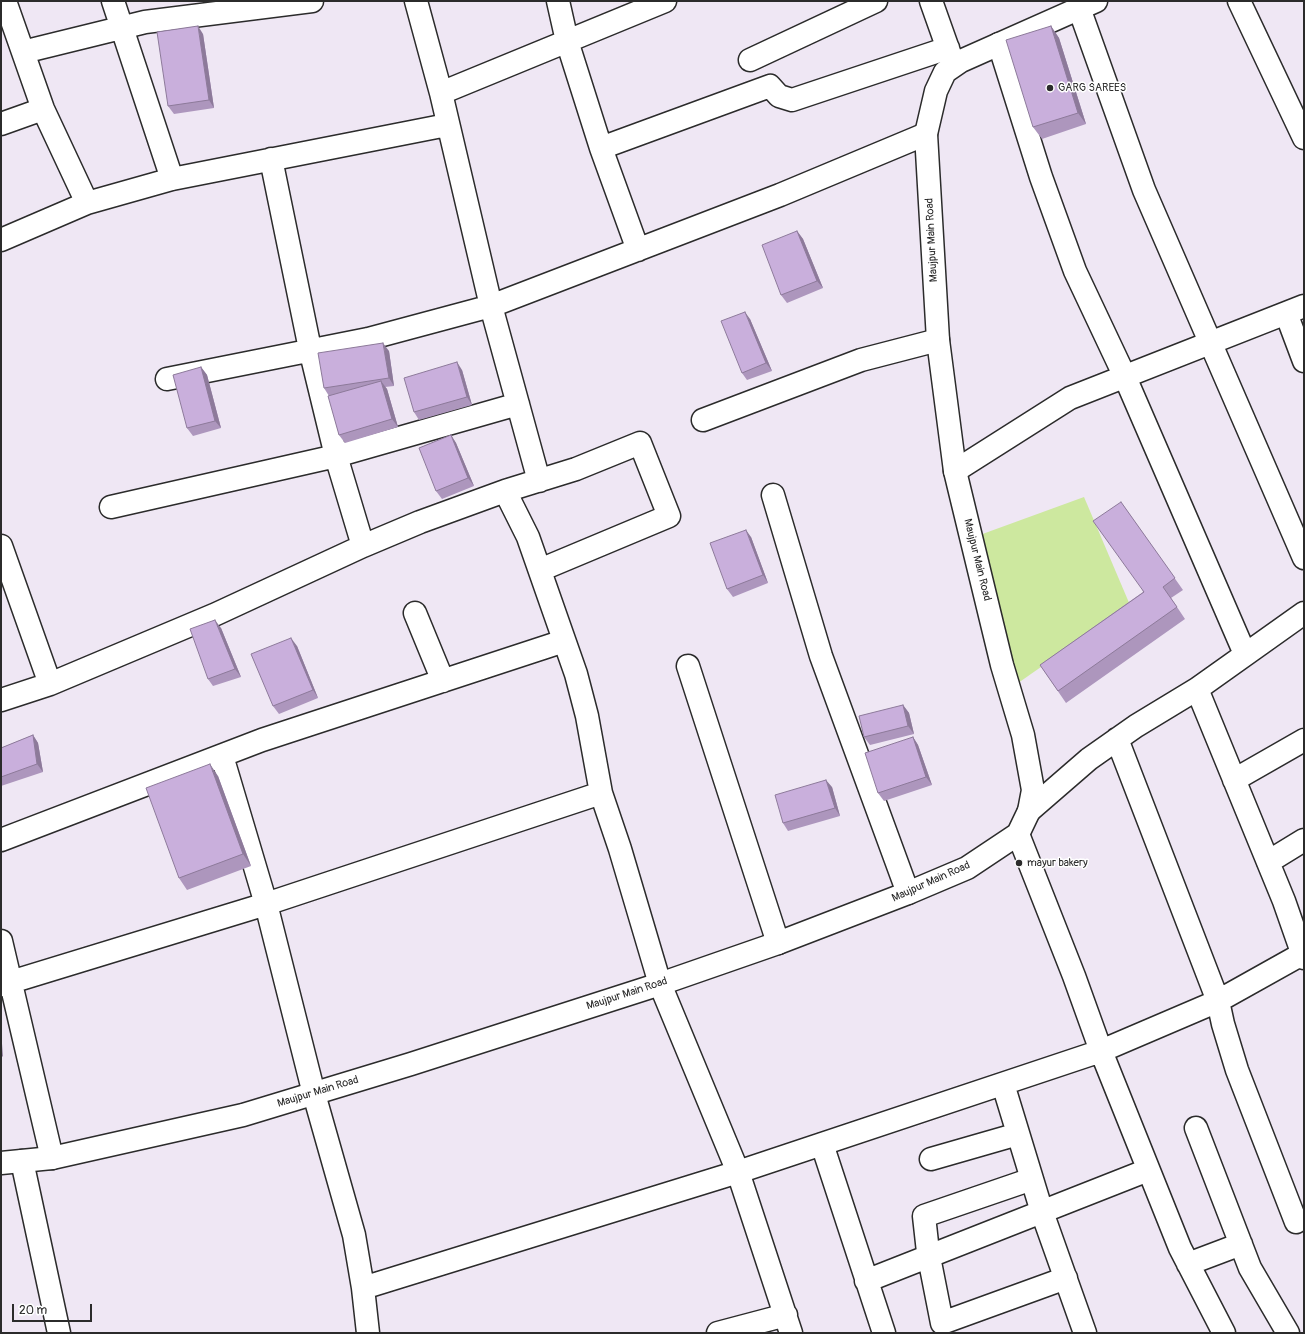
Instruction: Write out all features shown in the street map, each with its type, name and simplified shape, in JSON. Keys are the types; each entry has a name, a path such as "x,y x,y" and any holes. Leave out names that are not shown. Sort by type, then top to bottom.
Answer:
{"street":[{"path":"113,1 172,179"},
{"path":"23,52 145,22 312,1"},
{"path":"416,1 441,93 447,125 491,306 539,481"},
{"path":"558,1 567,41 600,148 638,250"},
{"path":"441,93 664,1"},
{"path":"750,60 876,1"},
{"path":"600,148 770,86 779,96 792,100 951,57 931,1"},
{"path":"1239,1 1304,138"},
{"path":"4,5 23,52 43,109 87,203"},
{"path":"1088,5 1144,190 1304,558"},
{"name":"Maujpur Main Road","path":"1,1163 52,1158 243,1115 314,1094 660,984 778,943 908,893 968,868 1018,834 1029,811 1033,790 1023,735 1002,665 955,470 938,340 926,134 936,91 951,57 999,44 1088,5"},
{"path":"999,44 1041,177 1075,271 1125,376 1245,654"},
{"path":"1,124 43,109"},
{"path":"1,240 87,203 172,179 447,125"},
{"path":"167,379 310,349 368,339 491,306 780,195 926,134"},
{"path":"271,160 310,349 336,456 363,546"},
{"path":"955,470 1070,398 1295,310 1304,361"},
{"path":"704,420 861,360 938,340"},
{"path":"111,507 336,456 518,404"},
{"path":"1,700 50,684 214,615 363,546 505,491 576,469 640,443 669,516 540,570"},
{"path":"505,491 528,537 576,674 587,716 601,793 620,849 660,984 738,1172 788,1324 718,1333"},
{"path":"773,495 821,656 908,893"},
{"path":"1,546 50,684"},
{"path":"415,613 443,681"},
{"path":"1029,811 1089,759 1136,726 1196,689 1304,613"},
{"path":"1,840 262,740 564,641"},
{"path":"688,666 778,943"},
{"path":"363,1288 738,1172 1101,1051 1218,1001 1303,956 1268,862 1196,689"},
{"path":"1117,739 1218,1001 1223,1024 1237,1070 1296,1222"},
{"path":"1234,780 1304,740"},
{"path":"222,756 266,904 314,1094 354,1235 363,1288 368,1333"},
{"path":"6,984 266,904 601,793"},
{"path":"1018,834 1148,1170 1188,1264 1224,1333"},
{"path":"1268,862 1304,840"},
{"path":"1,941 6,984 52,1158"},
{"path":"1003,1084 1042,1212 1085,1333"},
{"path":"1196,1128 1250,1268 1288,1333"},
{"path":"931,1159 1018,1134"},
{"path":"822,1144 884,1333"},
{"path":"22,1161 59,1333"},
{"path":"866,1281 1148,1170"},
{"path":"1032,1179 924,1216 929,1256 944,1328 1066,1278"},
{"path":"1188,1264 1241,1244"}],"green space":[{"path":"1084,497 1130,605 1008,690 977,536"}],"building":[{"path":"198,26 209,100 168,106 157,32"},
{"name":"GARG SAREES","path":"1051,26 1078,113 1033,127 1006,40"},
{"path":"797,231 817,281 781,295 762,245"},
{"path":"745,312 766,363 742,373 721,321"},
{"path":"383,343 389,378 324,388 318,353"},
{"path":"457,362 467,397 414,412 404,378"},
{"path":"201,367 215,421 187,428 173,375"},
{"path":"381,381 392,419 339,435 328,396"},
{"path":"451,435 468,478 436,491 419,448"},
{"path":"1121,502 1175,578 1163,587 1177,607 1058,691 1040,665 1144,592 1093,521"},
{"path":"746,530 763,575 727,589 710,543"},
{"path":"215,620 235,669 208,679 190,629"},
{"path":"291,638 313,690 273,706 251,654"},
{"path":"903,705 908,726 864,737 859,716"},
{"path":"33,735 37,764 1,777 1,748"},
{"path":"913,737 926,777 878,793 865,753"},
{"path":"210,764 243,854 179,878 146,788"},
{"path":"826,780 835,808 783,823 775,795"}],"place":[{"name":"GARG SAREES","path":"1050,88"},
{"name":"mayur bakery","path":"1019,863"}]}
